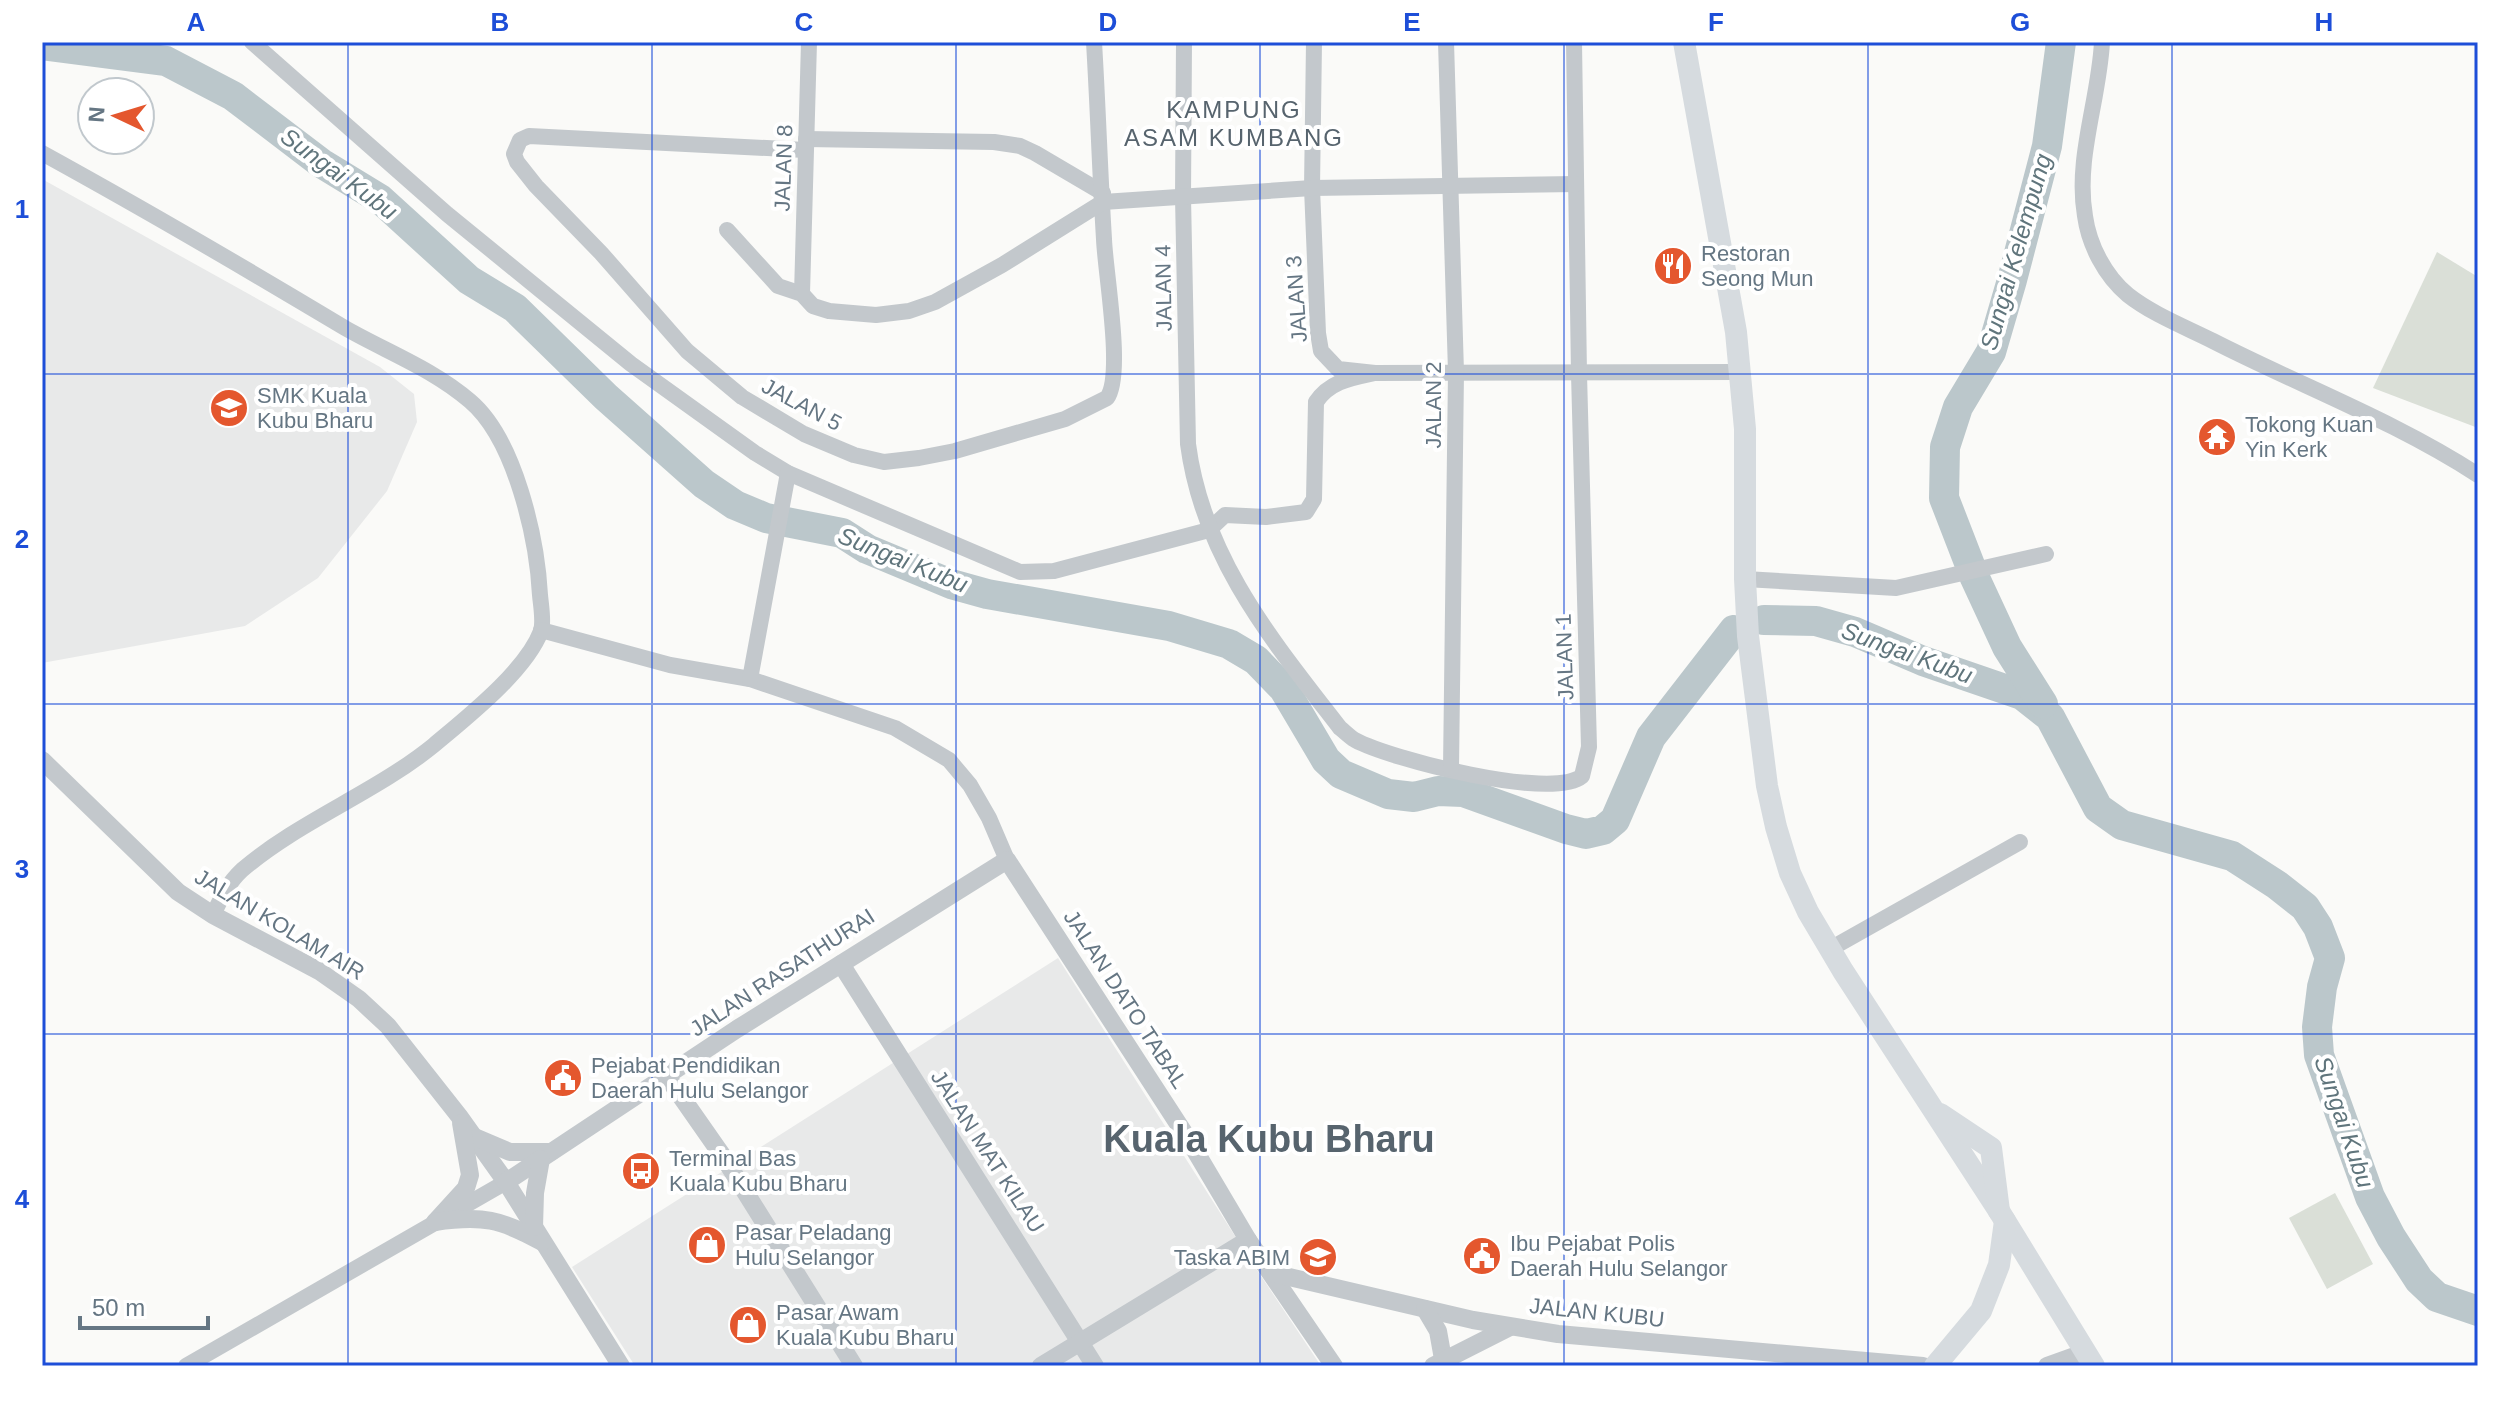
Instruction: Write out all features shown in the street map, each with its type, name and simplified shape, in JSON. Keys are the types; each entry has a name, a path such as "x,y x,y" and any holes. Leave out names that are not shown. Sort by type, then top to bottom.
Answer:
{"main road":[{"path":"1684,42 1736,332 1745,429 1745,579 1749,651 1767,786 1776,827 1790,873 1830,949 1930,1106 1991,1148 2002,1216 1999,1265 1981,1311 1935,1366"},
{"path":"2002,1216 2090,1359"}],"street":[{"path":"252,42 447,214 631,364 755,453 788,473 1020,572 1054,571 1209,530 1225,515 1266,517 1306,512 1314,499 1316,402 1324,390 1342,381 1375,373 1739,372"},
{"name":"JALAN 8","path":"802,294 809,42"},
{"name":"JALAN 5","path":"805,144 529,136 523,137 516,145 514,154 536,186 601,253 687,351 742,397 804,434 854,455 884,462 955,451 1065,419 1107,398 1112,392 1094,42"},
{"name":"JALAN 4","path":"1184,42 1183,197 1188,444 1195,484 1209,530"},
{"name":"JALAN 3","path":"1314,42 1312,188 1315,298 1321,351 1338,369 1375,373"},
{"name":"JALAN 2","path":"1446,42 1456,372 1451,769"},
{"name":"JALAN 1","path":"1209,530 1256,617 1340,728 1354,739 1472,775 1563,785 1582,776 1587,766 1589,747 1574,42"},
{"path":"2102,42 2081,187 2085,219 2095,251 2111,278 2150,308 2266,368 2439,449 2478,475"},
{"path":"805,144 994,142 1020,146 1103,198 1183,197 1312,188 1576,184"},
{"path":"42,153 364,339 430,373 472,402 487,421 516,475 536,552 541,630 524,658 497,691 415,761 276,846 241,871 224,891 213,915"},
{"path":"727,230 778,286 802,294 813,306 829,311 876,315 909,311 935,302 1002,265 1103,198"},
{"path":"750,679 788,473"},
{"path":"1745,579 1896,588 2046,554"},
{"path":"541,630 670,665 750,679 895,728 949,760 983,807 1007,860"},
{"name":"JALAN KOLAM AIR","path":"42,760 178,892 213,915 319,971 359,999 411,1053 506,1182 621,1366"},
{"path":"1830,949 2020,842"},
{"name":"JALAN RASATHURAI","path":"506,1182 666,1075 1007,860"},
{"name":"JALAN DATO TABAL","path":"1007,860 1194,1149 1248,1240 1334,1366"},
{"name":"JALAN MAT KILAU","path":"841,964 1095,1366"},
{"path":"666,1075 724,1158 854,1366"},
{"path":"435,1222 466,1188 470,1175 459,1116"},
{"path":"475,1137 510,1152 546,1156 535,1193 534,1227"},
{"path":"186,1366 506,1182"},
{"path":"435,1222 466,1217 491,1219 516,1227 544,1243"},
{"path":"1041,1366 1248,1240"},
{"name":"JALAN KUBU","path":"1272,1273 1425,1309 1558,1334 1923,1366"},
{"path":"1425,1309 1438,1331 1438,1363 1510,1327"},
{"path":"2047,1366 2090,1359"}],"shaded area":[{"name":"SMK Kuala Kubu Bharu","path":"42,179 380,367 414,394 417,422 387,491 318,578 245,626 42,663"},
{"path":"2437,252 2478,277 2478,428 2373,388"},
{"path":"1058,958 1321,1366 635,1366 572,1267"},
{"path":"2335,1193 2373,1264 2327,1289 2289,1218"}],"waterway":[{"name":"Sungai Kelempung","path":"2043,704 2007,647 1975,578 1944,498 1945,447 1958,407 1991,352 2012,280 2047,146 2061,42"},
{"name":"Sungai Kubu","path":"42,45 166,61 233,96 321,163 380,199 469,280 515,308 606,397 704,484 735,505 766,518 842,533 867,549 951,584 987,594 1169,626 1229,644 1256,660 1284,689 1326,760 1341,774 1388,794 1414,797 1438,791 1463,792 1566,829 1586,834 1603,830 1615,820 1651,737 1734,630"},
{"name":"Sungai Kubu","path":"1764,620 1816,621 1855,632 1923,661 2022,695 2050,717 2098,808 2122,825 2232,856 2305,907 2318,927 2330,958 2322,987 2317,1027 2319,1055 2370,1197 2419,1280 2437,1297 2478,1311"}],"place":[{"name":"Restoran Seong Mun","path":"1673,266"},
{"name":"SMK Kuala Kubu Bharu","path":"229,408"},
{"name":"Tokong Kuan Yin Kerk","path":"2217,437"},
{"name":"Pejabat Pendidikan Daerah Hulu Selangor","path":"563,1078"},
{"name":"Terminal Bas Kuala Kubu Bharu","path":"641,1171"},
{"name":"Pasar Peladang Hulu Selangor","path":"707,1245"},
{"name":"Ibu Pejabat Polis Daerah Hulu Selangor","path":"1482,1256"},
{"name":"Taska ABIM","path":"1318,1257"},
{"name":"Pasar Awam Kuala Kubu Bharu","path":"748,1325"}],"district":[{"name":"KAMPUNG ASAM KUMBANG","path":"1234,124"},
{"name":"Kuala Kubu Bharu","path":"1269,1139"}]}
